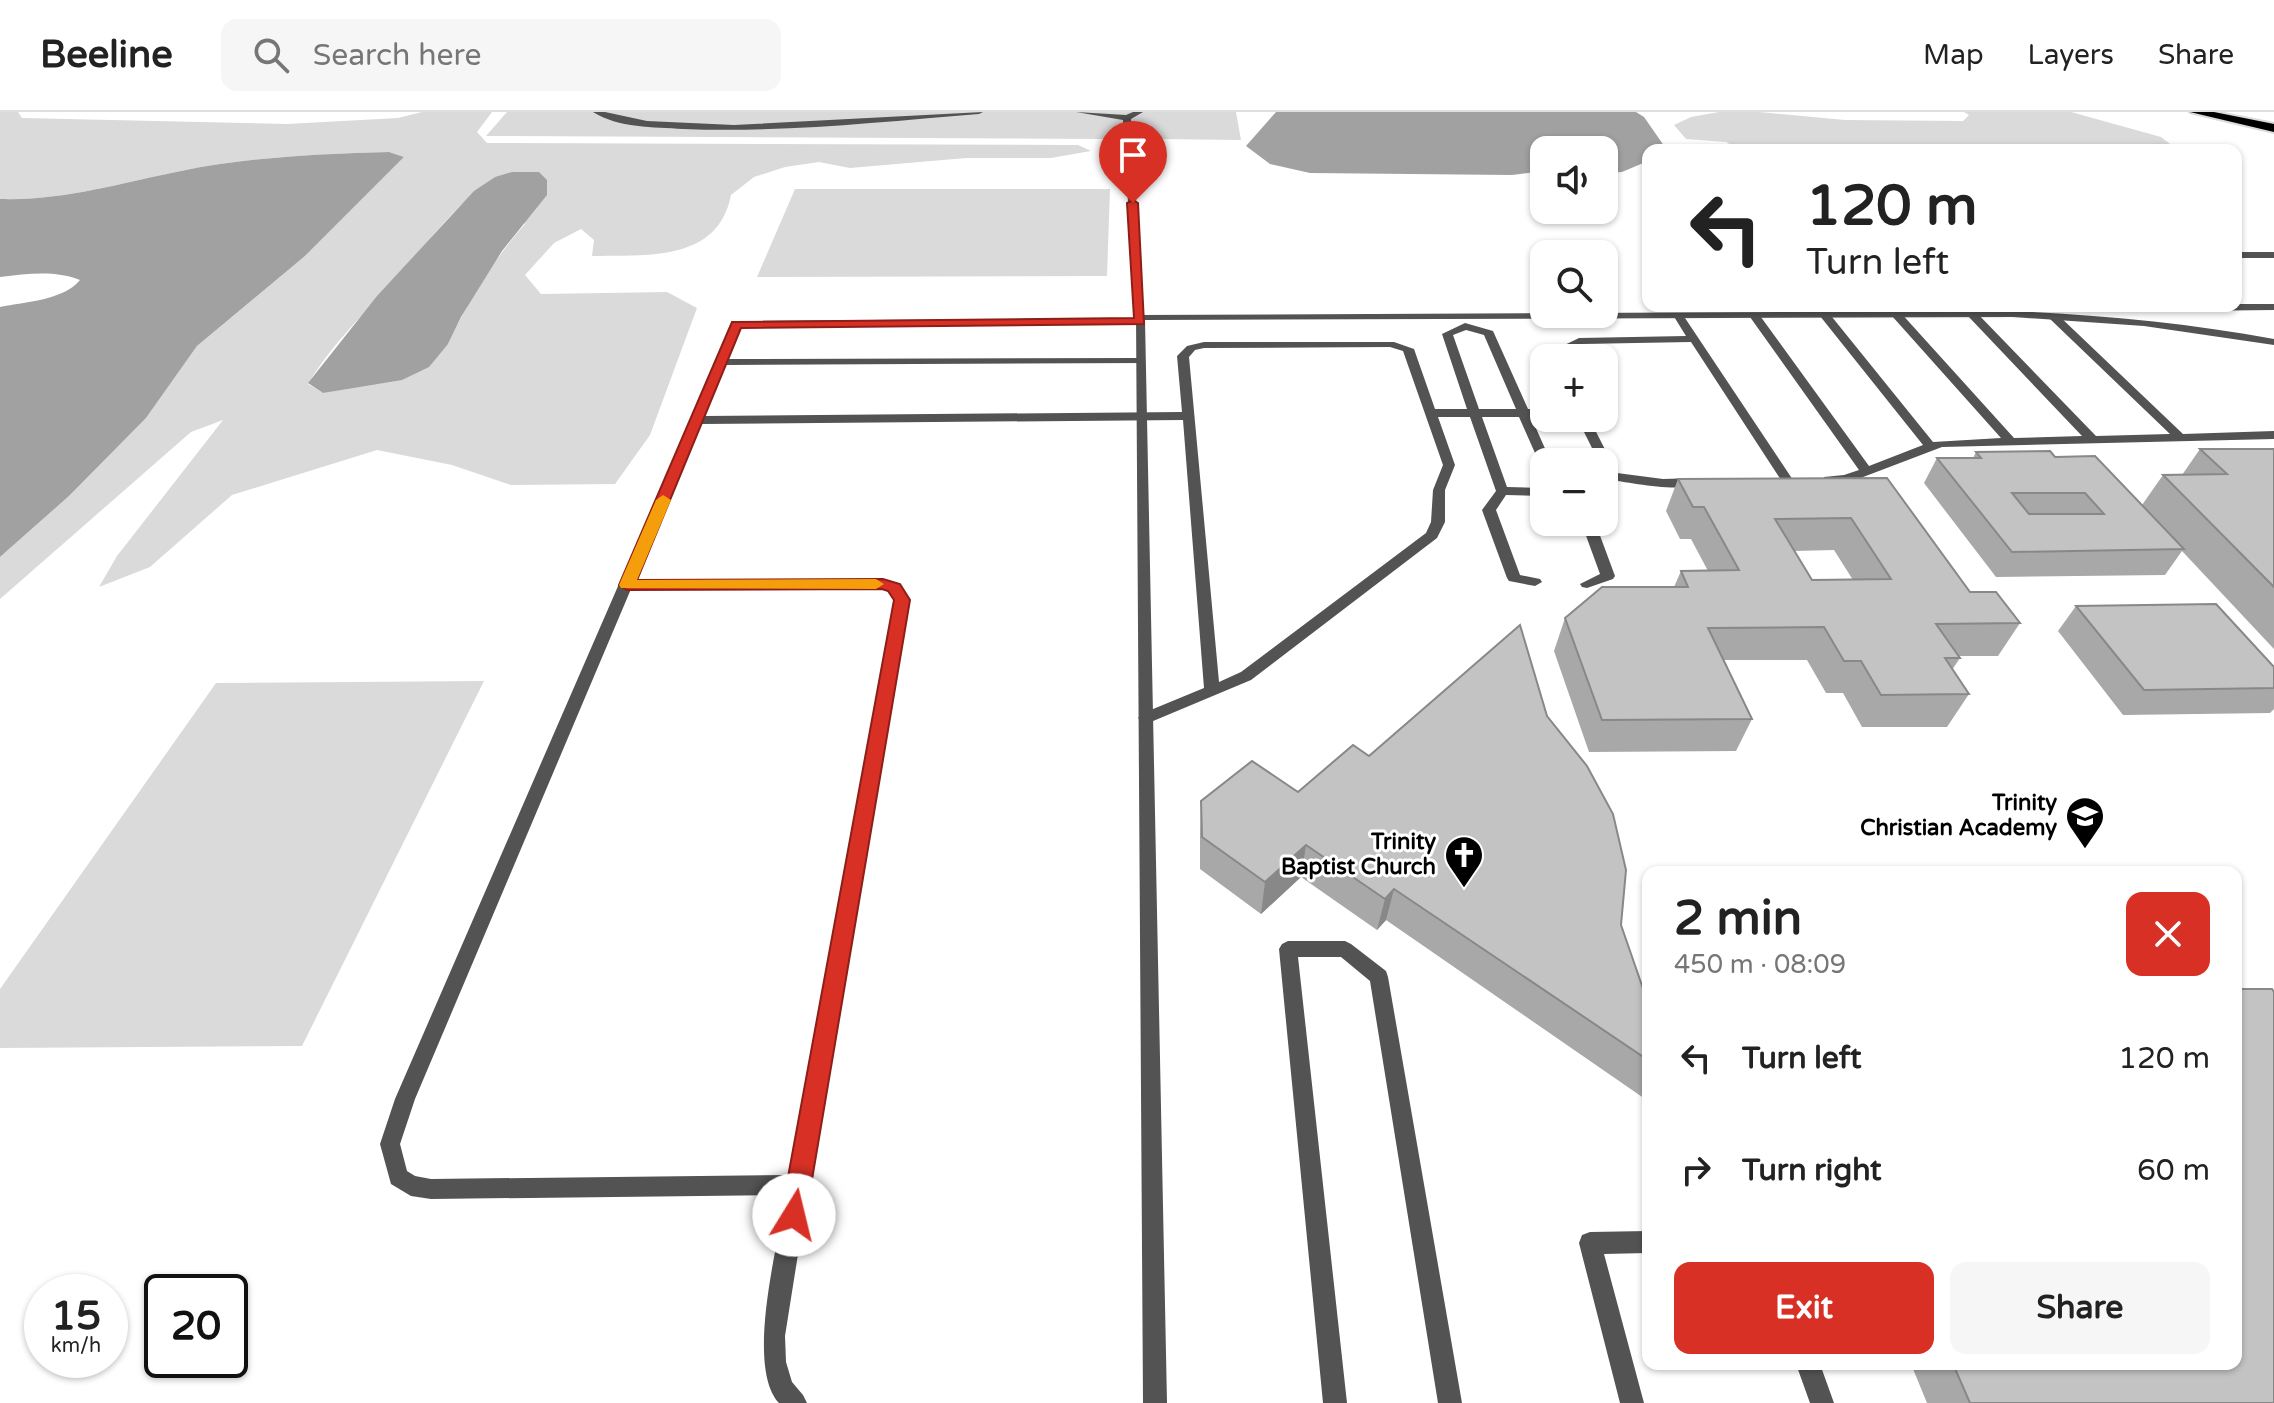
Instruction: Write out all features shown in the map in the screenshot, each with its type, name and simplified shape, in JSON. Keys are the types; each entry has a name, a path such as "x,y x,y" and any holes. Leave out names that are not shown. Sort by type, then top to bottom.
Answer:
{"highway":[{"path":"2196,112 2274,128"}],"street":[{"path":"597,112 616,120 640,123 741,128 831,126 979,112"},
{"path":"1080,112 1127,118 1139,112"},
{"path":"1127,118 1141,361 1155,1403"},
{"path":"2242,255 2274,255"},
{"path":"2242,307 2274,307"},
{"path":"2191,312 2198,329"},
{"path":"798,1185 431,1189 411,1186 398,1177 390,1144 405,1099 737,324 1140,319 1463,322 1678,315 1971,313 2053,316 2198,329 2274,342"},
{"path":"1971,313 2094,441"},
{"path":"1824,314 1929,445"},
{"path":"1896,314 2011,442"},
{"path":"1678,315 1787,480"},
{"path":"1754,315 1866,471"},
{"path":"2053,316 2181,438"},
{"path":"1463,322 1489,333 1539,448"},
{"path":"1463,322 1447,334 1502,491"},
{"path":"1573,344 1579,341 1694,339"},
{"path":"1146,718 1212,692 1246,676 1428,539 1438,522 1439,490 1449,468 1412,356 1400,345 1204,345 1191,348 1183,356 1212,692"},
{"path":"721,362 1141,361"},
{"path":"1431,413 1530,413"},
{"path":"697,420 1188,416"},
{"path":"1590,432 1612,476 1663,483 1710,482"},
{"path":"1817,480 1846,479 1929,445 2274,435"},
{"path":"1772,481 1802,480"},
{"path":"1502,491 1530,492"},
{"path":"1502,491 1489,510 1514,578 1535,582"},
{"path":"1587,584 1608,576 1593,536"},
{"path":"627,585 883,584 894,588 902,600 774,1336 774,1362 782,1389 795,1403"},
{"path":"1335,1403 1288,949 1345,949 1379,977 1450,1403"},
{"path":"1632,1403 1590,1243 1642,1242"},
{"path":"1810,1370 1822,1403"}],"shaded area":[{"path":"0,112 18,112 22,118 287,124 398,118 422,112 492,112 477,132 487,143 1078,145 1091,151 1051,158 966,158 850,168 819,162 785,167 754,177 731,195 724,217 712,233 677,250 657,254 592,256 594,240 581,229 554,243 525,275 541,294 667,292 697,308 650,435 615,484 511,485 452,465 377,450 232,495 150,567 99,587 117,556 223,420 191,432 0,599 0,557 69,496 146,418 197,346 305,256 404,157 389,152 259,159 207,166 69,194 0,199","holes":["495,177 525,224 482,281 448,344 353,387 323,393 308,384 338,342 442,225 481,187"]},
{"path":"507,112 1236,112 1241,140 1155,139 1156,157 1104,157 1104,139 486,136"},
{"path":"1276,112 1636,112 1644,117 1663,144 1642,144 1642,164 1618,172 1618,136 1530,136 1530,173 1512,175 1310,173 1270,164 1246,146"},
{"path":"1719,112 1759,112 1845,120 1963,121 1969,115 1964,112 2071,112 2161,137 2170,144 1730,144 1686,139 1674,125 1691,117"},
{"path":"389,152 404,157 305,256 197,346 146,418 69,496 0,557 0,307 54,296 80,280 51,274 0,277 0,199 69,194 232,162"},
{"path":"512,172 539,172 547,180 547,195 502,251 448,344 429,367 402,380 323,393 308,383 377,296 474,191 495,177"},
{"path":"795,189 1110,189 1107,276 757,277"},
{"path":"484,681 302,1046 0,1048 0,989 216,683"}],"building":[{"path":"2200,449 2274,449 2274,587 2163,475 2227,474"},
{"path":"2050,451 2055,457 2095,456 2184,549 2012,552 1937,458 1981,458 1976,452","holes":["2012,493 2085,493 2104,514 2029,514"]},
{"path":"1887,478 1970,592 1996,592 2020,623 1936,624 1960,658 1945,658 1969,694 1881,695 1861,661 1844,661 1824,627 1708,628 1752,719 1602,720 1565,618 1602,587 1688,587 1681,571 1739,570 1704,507 1693,507 1678,479","holes":["1851,518 1891,579 1812,580 1775,519"]},
{"path":"2216,604 2274,667 2274,688 2144,690 2076,606"},
{"name":"Trinity Baptist Church","path":"1520,625 1547,716 1587,766 1613,814 1626,870 1621,925 1642,986 1642,1056 1394,889 1385,899 1306,845 1265,882 1202,837 1201,801 1252,761 1298,792 1353,745 1369,756"},
{"path":"2242,989 2272,989 2274,1403 1970,1403 1956,1370 2242,1370"}],"slow traffic":[{"path":"663,500 627,585 876,584"}],"place":[{"name":"Trinity Christian Academy","path":"2085,850"},
{"name":"Trinity Baptist Church","path":"1464,889"}],"route":[{"path":"794,1215 902,600 894,588 883,584 627,585 737,324 1140,321 1133,203"}]}
